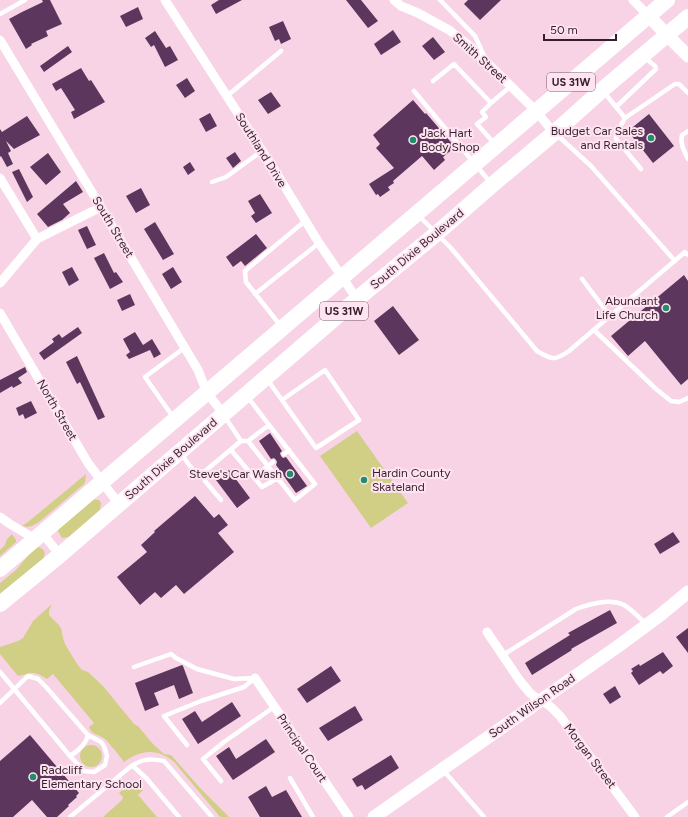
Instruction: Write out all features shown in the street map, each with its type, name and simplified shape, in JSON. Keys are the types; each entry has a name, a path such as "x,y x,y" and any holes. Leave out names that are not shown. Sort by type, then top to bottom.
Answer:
{"highway":[{"name":"US 31W","path":"0,569 668,0"},
{"name":"South Dixie Boulevard","path":"0,604 60,555 223,413 436,234 688,17"}],"main road":[{"path":"649,16 688,56"},
{"name":"South Wilson Road","path":"374,817 646,625 688,592"}],"street":[{"name":"Southland Drive","path":"166,0 319,243 357,299"},
{"name":"Smith Street","path":"394,0 401,6 418,13 449,30 471,47 536,111 554,133"},
{"path":"633,0 649,16"},
{"name":"South Street","path":"0,40 200,374 207,393 223,413"},
{"path":"0,178 37,239"},
{"path":"0,283 37,239 101,207"},
{"name":"North Street","path":"0,313 88,463 118,503"},
{"path":"0,517 10,524 39,536 60,555"},
{"name":"Morgan Street","path":"487,632 520,681 530,693 541,699 560,716 635,817"},
{"name":"Principal Court","path":"255,678 349,817"}],"lane":[{"path":"0,14 26,0"},
{"path":"440,0 475,36 487,63"},
{"path":"227,96 281,51"},
{"path":"616,106 656,69 655,66 643,56"},
{"path":"433,81 454,64 491,103"},
{"path":"641,169 616,139 616,134 624,118 675,84 679,84 688,93"},
{"path":"497,146 477,124 486,117 482,112 511,86"},
{"path":"602,90 624,118"},
{"path":"414,91 492,185"},
{"path":"688,131 682,135 681,140 683,150 688,159"},
{"path":"554,133 591,166 675,261"},
{"path":"212,182 226,177 262,151"},
{"path":"417,214 451,248 538,351 548,358 559,358 569,351 685,252 688,255"},
{"path":"282,328 246,282 245,271 305,221"},
{"path":"255,294 319,243"},
{"path":"582,279 610,316"},
{"path":"594,330 656,389 671,401 679,402 688,398"},
{"path":"175,420 145,377 184,348"},
{"path":"266,378 316,448 359,420 325,370 282,400"},
{"path":"246,395 315,484 295,500 248,441"},
{"path":"223,413 241,441"},
{"path":"204,472 241,441 248,441 270,425"},
{"path":"231,450 262,487 278,478"},
{"path":"284,454 289,450"},
{"path":"179,452 194,470 204,472"},
{"path":"254,477 274,462"},
{"path":"204,472 206,481 221,500"},
{"path":"503,655 576,609 587,606 615,602 624,606 646,625"},
{"path":"134,668 171,654 197,669 234,680 255,678"},
{"path":"0,672 14,689 70,756 84,771 94,772 105,764 107,756 101,742 88,735 38,679 28,676 14,689 0,703"},
{"path":"187,745 164,716 201,701 244,687 255,678"},
{"path":"221,782 203,759 224,742 274,707"},
{"path":"70,756 87,740 88,735"},
{"path":"70,817 133,766 146,759 164,761 212,817"},
{"path":"133,766 147,780 178,817"},
{"path":"442,769 484,817"},
{"path":"290,778 313,817"},
{"path":"668,817 688,802"}],"shaded area":[{"name":"Hardin County Skateland","path":"357,431 408,503 371,528 320,456"},
{"path":"86,474 84,484 39,522 32,526 22,526 28,522"},
{"path":"92,499 99,500 101,503 100,510 69,537 62,538 58,531 59,527"},
{"path":"12,534 16,542 0,556 0,550"},
{"path":"38,547 44,552 43,559 0,595 0,583 16,570 33,550"},
{"path":"52,604 49,615 61,628 65,644 77,664 82,670 88,672 103,686 134,724 138,726 152,743 164,754 171,755 200,788 229,817 220,817 175,763 169,758 150,752 137,755 124,762 103,737 90,730 89,727 94,723 53,674 47,679 35,673 18,676 0,654 0,647 23,638 33,621"},
{"path":"91,745 95,746 101,752 101,760 95,766 91,767 87,766 81,760 80,756 81,752 87,746"},
{"path":"133,784 143,788 138,795 157,817 103,817 122,800 123,797 119,793 126,787"}],"building":[{"path":"42,0 50,0 62,24 46,31 48,36 31,44 32,45 26,49 9,19 43,2"},
{"path":"219,0 242,0 216,14 211,5"},
{"path":"346,0 361,0 378,21 368,28"},
{"path":"468,0 501,0 480,20 464,4"},
{"path":"138,7 143,19 126,27 120,16"},
{"path":"283,21 291,39 281,44 279,39 275,41 269,27"},
{"path":"393,30 401,42 381,55 374,44"},
{"path":"155,31 166,48 170,46 178,60 165,67 154,45 151,47 145,38"},
{"path":"433,37 445,52 434,60 422,46"},
{"path":"68,46 72,52 44,72 40,66"},
{"path":"81,68 89,81 91,80 105,102 74,119 71,112 75,110 61,88 56,91 52,84"},
{"path":"187,78 195,91 185,98 176,85"},
{"path":"271,92 281,106 268,114 258,100"},
{"name":"Jack Hart Body Shop","path":"413,100 455,147 443,157 445,160 434,170 422,156 393,181 394,183 388,187 390,190 380,197 378,194 376,195 369,184 394,168 376,148 380,144 373,135"},
{"path":"210,113 217,126 206,132 199,119"},
{"name":"Budget Car Sales and Rentals","path":"649,114 674,146 653,163 628,131"},
{"path":"27,116 40,135 14,149 6,141 11,151 8,153 13,164 7,167 1,156 0,157 0,129 2,132"},
{"path":"235,152 241,161 233,168 226,158"},
{"path":"48,153 61,172 46,185 30,167"},
{"path":"190,162 195,170 188,175 183,167"},
{"path":"19,169 33,197 27,202 12,172"},
{"path":"76,181 83,192 63,204 70,213 62,220 48,227 37,214"},
{"path":"141,188 150,205 136,213 126,196"},
{"path":"260,194 272,213 256,223 251,216 255,213 248,201"},
{"path":"155,222 174,254 163,260 144,229"},
{"path":"87,226 96,245 87,249 78,230"},
{"path":"256,234 267,248 245,266 241,261 233,267 226,257"},
{"path":"104,253 114,273 116,272 123,282 110,289 94,258"},
{"path":"72,267 79,280 69,286 62,272"},
{"path":"173,267 182,282 171,289 162,274"},
{"name":"Abundant Life Church","path":"684,275 688,281 688,379 681,385 645,341 628,356 611,336"},
{"path":"130,294 135,305 122,311 117,300"},
{"path":"393,306 419,340 399,355 374,321"},
{"path":"78,327 82,333 44,360 39,353 54,342 52,339 59,334 62,338"},
{"path":"135,332 143,345 152,339 161,354 154,358 150,350 129,359 126,355 130,352 123,339"},
{"path":"77,356 105,417 98,420 80,382 77,384 66,362"},
{"path":"25,367 27,372 18,378 22,383 13,388 12,386 0,393 0,380"},
{"path":"31,401 37,413 25,419 23,414 19,416 16,408"},
{"name":"Steve's Car Wash","path":"270,433 282,451 280,453 281,456 283,458 286,457 307,486 296,493 276,465 276,460 274,458 271,459 259,441"},
{"path":"229,470 250,498 237,508 216,480"},
{"path":"195,496 214,518 219,514 228,525 218,533 234,552 184,594 176,585 161,598 155,592 140,605 117,577 147,552 141,545 155,532 154,531"},
{"path":"673,532 680,542 660,554 654,544"},
{"path":"610,610 617,623 571,649 572,650 532,675 525,663 570,635 568,633"},
{"path":"688,628 688,653 676,637"},
{"path":"663,652 673,666 663,674 660,671 639,685 631,673 633,671 631,669 639,664 640,666"},
{"path":"182,665 193,693 179,699 174,685 154,693 159,705 145,711 135,683"},
{"path":"331,666 341,681 307,703 297,689"},
{"path":"615,686 621,697 610,704 603,694"},
{"path":"232,702 241,716 198,744 182,719 195,711 202,722"},
{"path":"355,706 363,720 328,741 319,728"},
{"name":"Radcliff Elementary School","path":"30,735 79,793 76,796 77,797 68,805 69,806 57,817 47,817 32,800 13,817 0,817 0,761"},
{"path":"266,739 275,752 233,780 216,756 229,747 236,759"},
{"path":"391,755 399,768 365,790 362,785 357,787 352,779"},
{"path":"266,786 272,797 286,790 302,817 260,817 248,797"}],"place":[{"name":"Budget Car Sales and Rentals","path":"651,138"},
{"name":"Jack Hart Body Shop","path":"413,140"},
{"name":"Abundant Life Church","path":"666,308"},
{"name":"Steve's Car Wash","path":"290,474"},
{"name":"Hardin County Skateland","path":"364,480"},
{"name":"Radcliff Elementary School","path":"33,777"}]}
